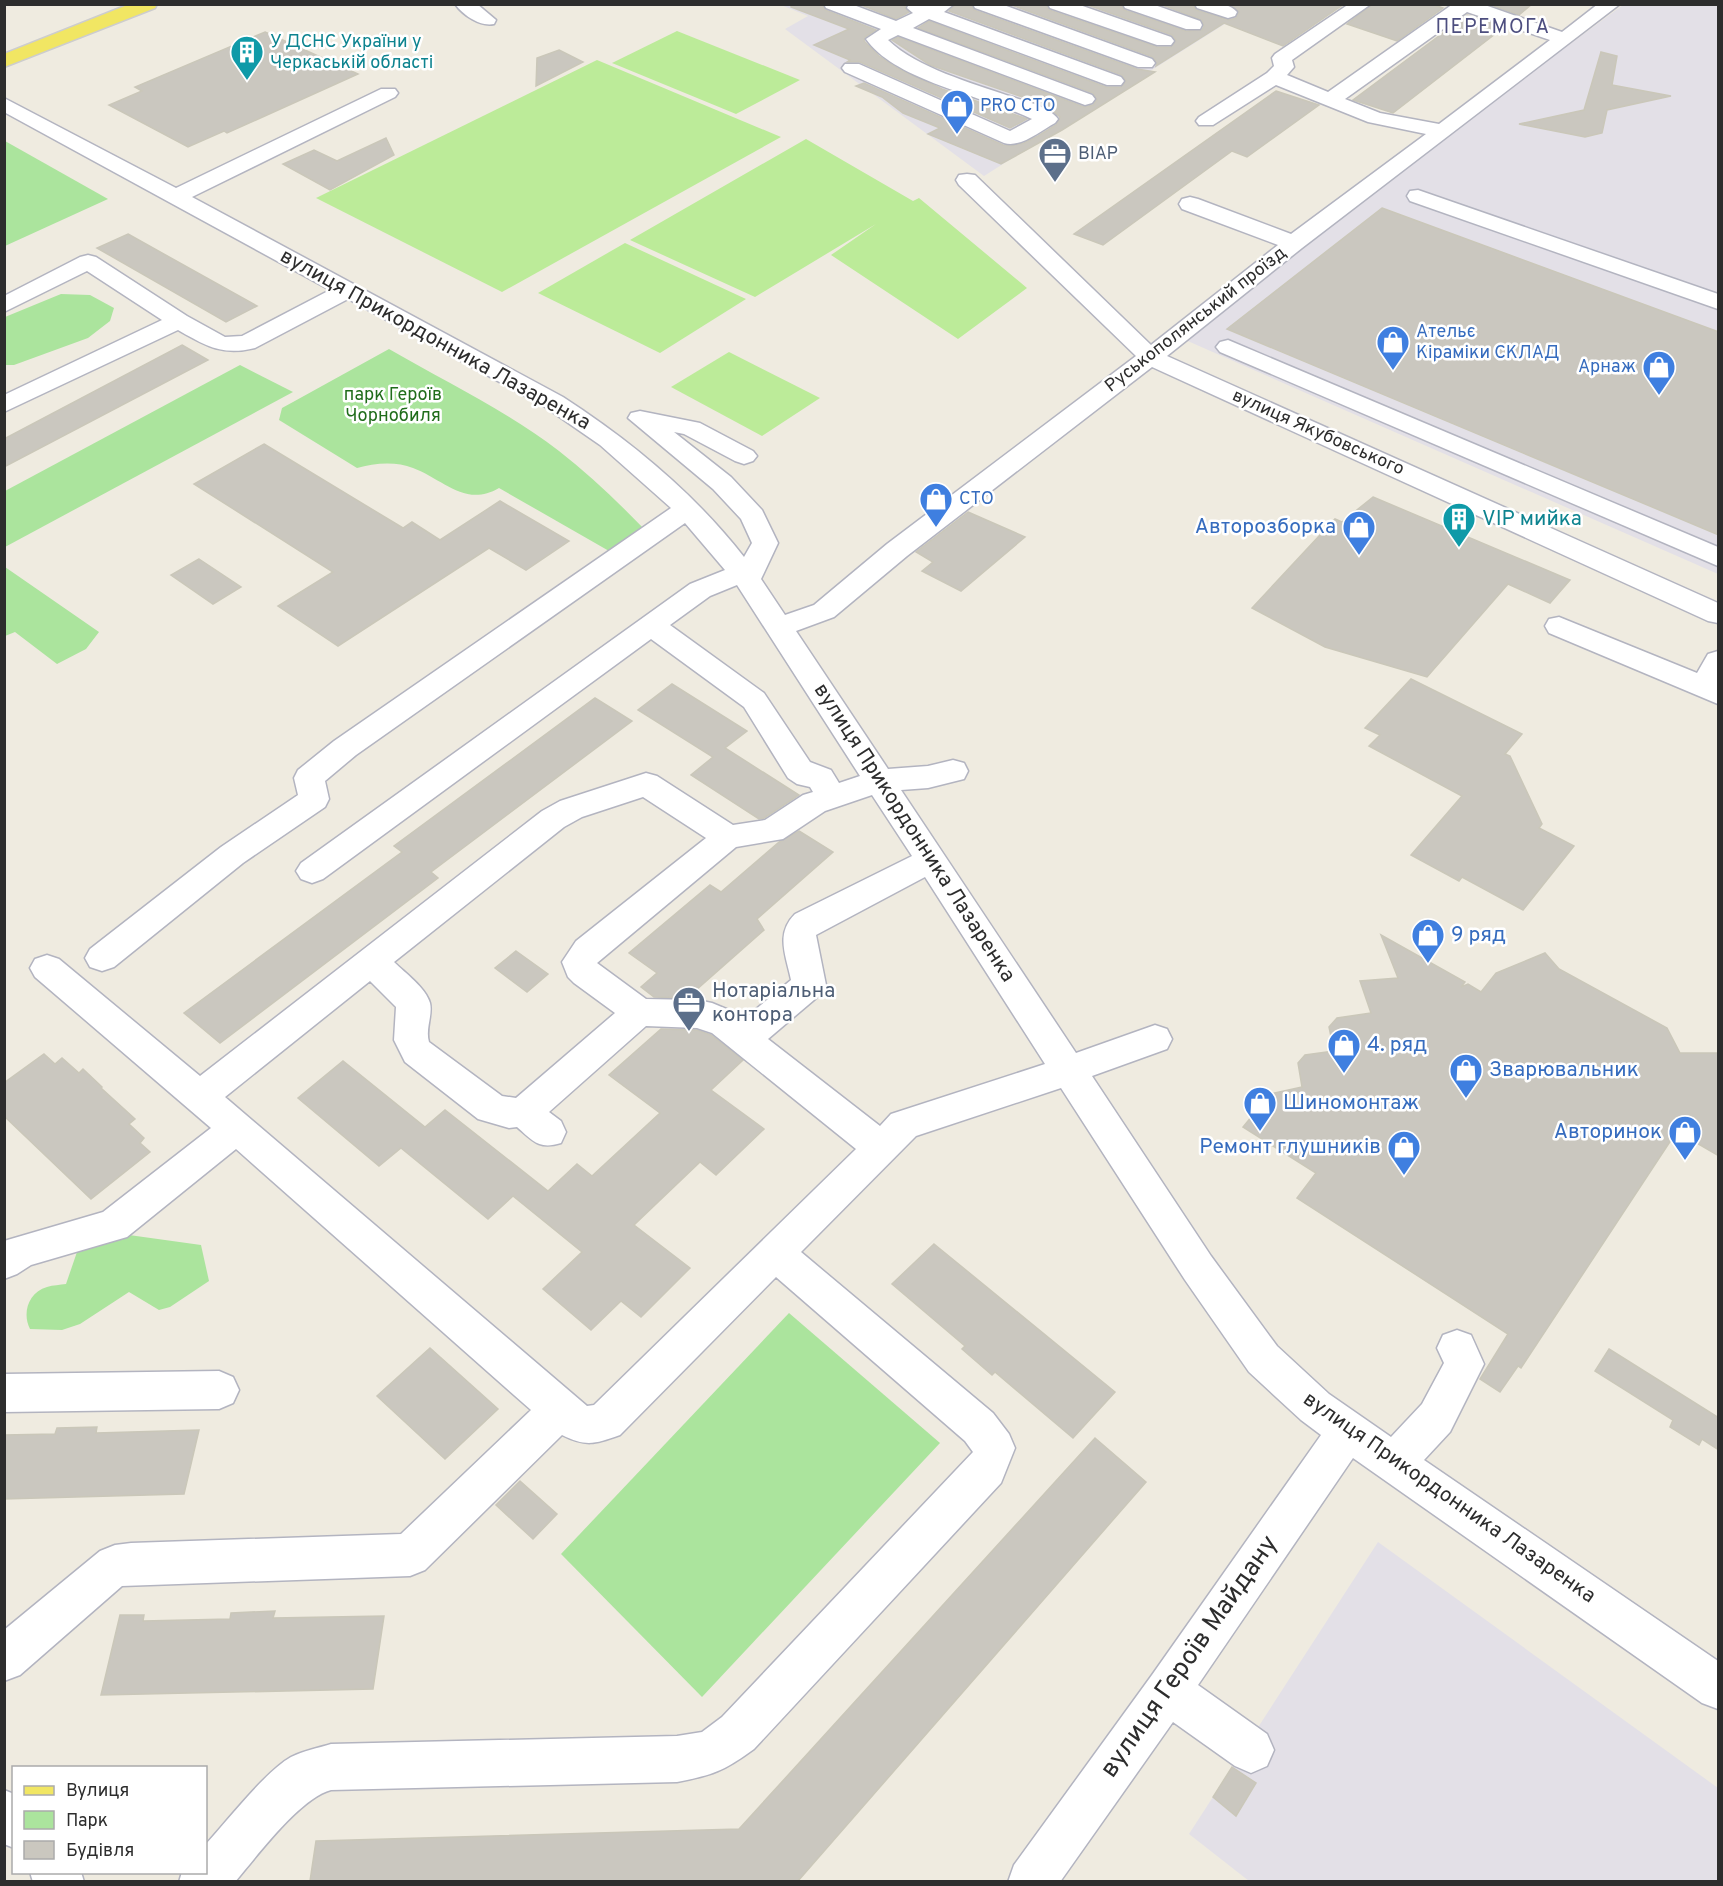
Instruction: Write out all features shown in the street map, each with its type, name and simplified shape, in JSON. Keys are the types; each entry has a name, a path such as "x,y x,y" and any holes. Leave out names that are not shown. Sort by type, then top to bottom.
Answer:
{"main road":[{"path":"4,61 148,4"}],"street":[{"path":"464,4 487,20"},
{"path":"833,4 1085,99"},
{"path":"906,4 937,9 1114,81"},
{"path":"982,4 1145,63"},
{"path":"1057,4 1164,41"},
{"path":"1132,4 1193,25"},
{"path":"1204,4 1228,12"},
{"path":"1206,122 1274,77 1284,68 1282,58 1362,4"},
{"name":"Руськополянський проїзд","path":"779,627 824,612 897,550 1150,357 1294,243 1611,4"},
{"path":"1331,99 1465,5 1565,39"},
{"path":"852,68 1011,139 1048,119 903,62 882,48 876,39 937,9"},
{"path":"1274,77 1375,118 1444,131"},
{"path":"175,196 388,93"},
{"name":"вулиця Прикордонника Лазаренка","path":"4,104 484,362 582,419 644,468 687,509 745,576 1070,1069 1198,1268 1263,1359 1315,1407 1348,1431 1719,1687"},
{"name":"вулиця Якубовського","path":"967,180 1150,357 1719,614"},
{"path":"1418,196 1719,302"},
{"path":"1190,204 1294,243"},
{"path":"4,305 88,262 179,321 221,344 247,343 348,290"},
{"path":"4,405 179,321"},
{"path":"1228,347 1719,557"},
{"path":"582,419 640,418 691,428 744,456"},
{"path":"312,871 708,585 745,576 765,543 753,516 722,483 640,418"},
{"path":"102,958 232,855 314,798 309,778 345,748 687,509"},
{"path":"651,625 754,700 799,770 808,776 820,778 832,796"},
{"path":"1559,626 1711,690 1719,661"},
{"path":"880,1147 744,1039 712,1017 697,1014 639,1012 586,974 580,968 579,962 588,950 728,837 772,831 814,803 880,781 928,777 953,771"},
{"path":"200,1096 553,819 590,802 646,784 728,837"},
{"path":"744,1039 809,985 799,937 800,930 807,923 932,860"},
{"path":"372,961 413,1003 410,1035 411,1044 417,1052 491,1108 536,1122 639,1012"},
{"path":"47,968 200,1096 576,1423 591,1426 606,1420 904,1125 1155,1039"},
{"path":"4,1262 20,1251 114,1225 237,1128"},
{"path":"202,1881 286,1791 306,1774 331,1767 677,1759 711,1753 738,1733 986,1469 995,1448 979,1427 774,1252"},
{"path":"1395,1462 1436,1418 1464,1364 1457,1348"},
{"path":"4,1393 219,1389"},
{"path":"4,1659 115,1566 209,1560 410,1555 560,1409"},
{"name":"вулиця Героїв Майдану","path":"1031,1881 1168,1691 1348,1431"},
{"path":"1168,1691 1251,1750"}],"shaded area":[{"path":"781,5 1255,5 984,176 785,29 808,16"},
{"path":"1623,5 1718,5 1718,574 1174,335"},
{"path":"1378,1542 1718,1788 1718,1881 1249,1881 1189,1834"}],"green space":[{"path":"677,31 800,80 736,114 612,63"},
{"path":"597,60 781,137 502,292 316,198"},
{"path":"806,139 913,201 919,198 1027,288 958,339 831,255 876,224 755,297 630,240"},
{"path":"5,141 108,199 5,246"},
{"path":"625,243 746,299 660,353 538,293"},
{"path":"61,294 90,295 114,308 110,321 88,338 14,365 5,365 5,317"},
{"name":"парк Героїв Чорнобиля","path":"389,349 539,436 594,480 648,533 616,555 499,488 475,495 455,490 424,473 399,464 357,468 279,420 282,408"},
{"path":"729,352 820,398 762,436 671,387"},
{"path":"240,365 293,392 5,547 5,491"},
{"path":"5,567 99,632 86,649 57,664 15,632 5,636"},
{"path":"129,1235 201,1245 209,1281 170,1307 159,1310 129,1292 80,1324 62,1330 30,1329 27,1310 31,1299 40,1290 49,1286 66,1284 77,1252"},
{"path":"789,1313 940,1443 702,1697 561,1554"}],"building":[{"path":"791,4 822,4 825,10 876,30 865,37 864,41 879,56 897,68 942,89 1027,119 1010,128 860,62 847,62 850,60 814,45 849,29 791,7"},
{"path":"859,4 906,4 905,8 909,12 896,19"},
{"path":"956,4 971,4 974,10 1137,69 1155,72 1062,130 1001,164 928,134 940,128 903,113 882,97 856,86 864,83 1003,145 1024,143 1056,125 1060,117 1037,102 930,65 892,40 898,37 1084,107 1093,105 1097,100 1093,93 918,28 929,21 1106,87 1121,87 1126,81 1122,75 949,11"},
{"path":"1009,4 1046,4 1049,10 1157,47 1171,47 1176,40 1172,35 1085,4 1121,4 1124,10 1186,31 1202,30 1204,26 1202,20 1160,4 1193,4 1196,10 1229,20 1236,18 1239,12 1230,4 1344,4 1283,46 1224,23 1156,66 1157,63 1153,57"},
{"path":"1373,4 1432,4 1443,8 1397,41 1347,24"},
{"path":"1496,4 1532,4 1519,15 1494,6"},
{"path":"1467,15 1504,27 1393,113 1353,100"},
{"name":"У ДСНС України у Черкаській області","path":"265,32 358,74 227,133 224,131 188,147 109,105 142,91 135,87"},
{"path":"559,50 583,62 536,86 537,58"},
{"path":"1601,52 1617,56 1612,85 1671,96 1607,110 1602,133 1585,137 1519,124 1584,110"},
{"path":"1276,91 1319,105 1247,157 1232,151 1103,245 1074,234"},
{"path":"386,138 394,155 330,190 283,164 314,150 337,161"},
{"path":"1382,208 1719,332 1719,535 1227,329"},
{"path":"128,234 257,306 226,322 97,248"},
{"path":"182,345 208,360 4,467 4,439"},
{"path":"264,444 403,528 412,522 440,540 500,501 569,541 526,570 489,548 338,646 278,606 333,572 194,484"},
{"name":"Авторозборка","path":"1373,497 1570,580 1550,603 1508,584 1427,677 1325,647 1252,608 1335,519 1342,522"},
{"path":"968,512 1025,537 961,591 922,571 933,562 916,552"},
{"path":"199,559 241,587 213,604 171,575"},
{"path":"1411,679 1522,734 1505,754 1510,756 1542,824 1539,828 1574,846 1523,910 1462,877 1459,881 1411,855 1462,796 1369,746 1380,735 1365,728"},
{"path":"672,684 747,731 725,748 799,795 759,819 691,775 713,757 638,710"},
{"path":"595,698 632,721 431,872 438,878 220,1043 184,1013 402,852 394,846"},
{"path":"799,831 833,852 757,919 764,930 687,998 654,997 641,987 657,973 629,953 710,885 721,892 779,842"},
{"path":"1381,935 1465,982 1461,987 1468,984 1481,992 1496,973 1545,953 1559,969 1667,1028 1680,1053 1719,1053 1719,1156 1683,1135 1681,1137 1675,1134 1521,1368 1518,1366 1500,1392 1480,1379 1508,1334 1297,1198 1316,1173 1243,1127 1270,1094 1302,1087 1298,1063 1305,1055 1334,1051 1329,1027 1337,1018 1371,1013 1360,981 1398,978"},
{"path":"516,951 548,974 527,992 495,968"},
{"path":"661,1029 697,1030 711,1035 743,1060 711,1090 764,1129 716,1175 700,1162 634,1225 690,1268 641,1317 621,1301 591,1330 543,1289 582,1252 513,1196 488,1219 401,1148 379,1166 298,1098 343,1061 425,1127 445,1110 548,1191 577,1164 592,1176 660,1113 609,1075"},
{"path":"44,1054 55,1064 62,1058 79,1073 83,1069 135,1119 129,1124 144,1138 140,1143 150,1152 91,1199 4,1116 4,1083"},
{"path":"934,1244 1115,1392 1073,1438 995,1372 992,1375 962,1349 965,1346 892,1284"},
{"path":"430,1348 498,1409 445,1459 377,1396"},
{"path":"1609,1349 1719,1418 1719,1450 1702,1439 1699,1445 1670,1427 1673,1420 1595,1371"},
{"path":"97,1427 96,1433 199,1430 184,1494 4,1499 4,1435 55,1434 57,1428"},
{"path":"1095,1438 1146,1482 798,1881 310,1881 316,1841 739,1829"},
{"path":"520,1481 557,1514 533,1539 496,1505"},
{"path":"275,1611 273,1618 384,1616 373,1689 101,1695 120,1615 144,1615 143,1621 230,1619 231,1613"},
{"path":"1232,1767 1256,1783 1236,1816 1213,1797"}],"place":[{"name":"У ДСНС України у Черкаській області","path":"247,81"},
{"name":"PRO СТО","path":"957,135"},
{"name":"ВІАР","path":"1055,183"},
{"name":"Ательє Кіраміки СКЛАД","path":"1393,371"},
{"name":"Арнаж","path":"1659,396"},
{"name":"СТО","path":"936,528"},
{"name":"VIP мийка","path":"1459,548"},
{"name":"Авторозборка","path":"1359,556"},
{"name":"9 ряд","path":"1428,964"},
{"name":"Нотаріальна контора","path":"689,1032"},
{"name":"4. ряд","path":"1344,1074"},
{"name":"Зварювальник","path":"1466,1099"},
{"name":"Шиномонтаж","path":"1260,1132"},
{"name":"Авторинок","path":"1685,1161"},
{"name":"Ремонт глушників","path":"1404,1176"}],"district":[{"name":"ПЕРЕМОГА","path":"1493,28"}]}
